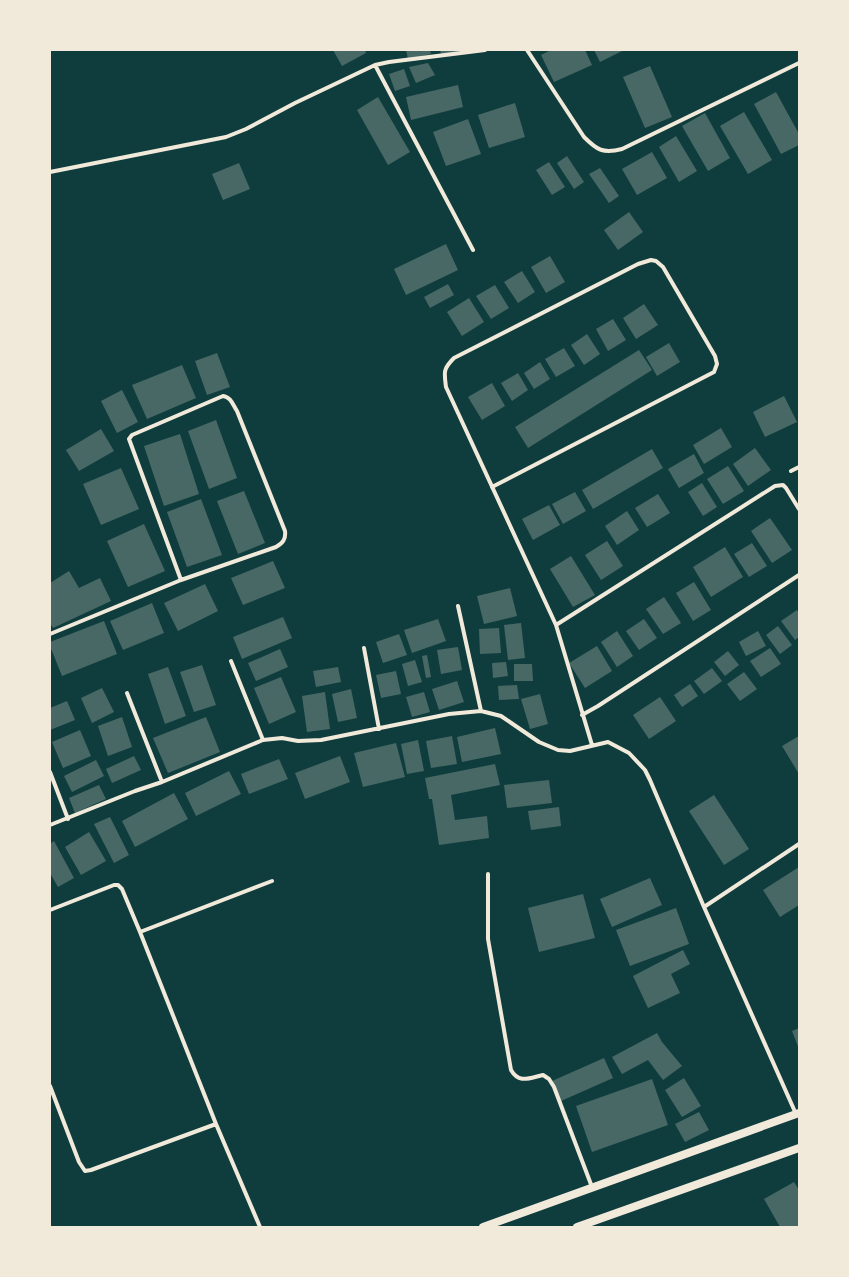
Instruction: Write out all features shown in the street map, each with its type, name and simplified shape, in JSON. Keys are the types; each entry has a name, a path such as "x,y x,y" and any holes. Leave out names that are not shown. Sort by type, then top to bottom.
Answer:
{"main road":[{"path":"483,1227 798,1113"},
{"path":"577,1227 799,1148"}],"street":[{"path":"50,172 226,137 246,129 295,103 375,65 484,50"},
{"path":"527,50 584,136 594,147 604,151 622,149 799,62"},
{"path":"375,65 472,250"},
{"path":"492,486 714,372 717,364 715,356 663,267 656,260 638,264 454,358 447,364 444,373 446,387 556,625 592,745"},
{"path":"50,634 181,580 280,545 284,541 286,536 285,531 237,411 230,399 223,396 132,435 129,439 181,580"},
{"path":"791,471 799,467"},
{"path":"556,625 776,486 783,485 799,509"},
{"path":"582,714 598,706 799,575"},
{"path":"458,606 481,711"},
{"path":"364,648 379,729"},
{"path":"231,662 263,740"},
{"path":"127,693 162,782"},
{"path":"50,826 263,740 282,738 298,741 320,740 449,714 481,711 501,716 539,742 558,750 570,751 608,742 629,753 644,770 704,907 798,1113"},
{"path":"50,772 68,818"},
{"path":"704,907 799,844"},
{"path":"488,874 488,939 511,1070 514,1076 523,1080 543,1075 549,1079 554,1087 593,1188"},
{"path":"140,932 272,881"},
{"path":"50,910 114,885 118,885 122,889 216,1124 260,1227"},
{"path":"50,1086 79,1162 85,1170 91,1170 216,1124"}],"building":[{"path":"333,50 365,50 366,53 342,66"},
{"path":"406,50 430,50 431,54 408,59"},
{"path":"440,50 458,50 458,52 441,54"},
{"path":"551,50 585,50 592,65 554,82 541,55"},
{"path":"594,50 624,50 600,62"},
{"path":"428,63 435,75 416,83 409,67"},
{"path":"650,66 672,117 645,128 623,77"},
{"path":"404,69 410,86 395,91 389,74"},
{"path":"458,85 463,107 411,120 406,97"},
{"path":"776,92 799,134 799,145 781,154 754,104"},
{"path":"378,97 410,152 388,165 357,110"},
{"path":"515,103 525,137 489,148 478,115"},
{"path":"744,112 772,160 748,174 720,126"},
{"path":"705,113 730,158 708,171 682,126"},
{"path":"468,119 481,154 446,166 433,132"},
{"path":"676,136 697,171 679,182 659,147"},
{"path":"652,152 667,178 637,195 622,169"},
{"path":"567,156 584,182 574,189 557,163"},
{"path":"549,162 565,187 552,195 536,170"},
{"path":"239,163 250,189 223,200 212,174"},
{"path":"600,168 619,196 609,203 589,174"},
{"path":"629,212 643,232 618,250 604,230"},
{"path":"446,244 458,270 406,295 394,269"},
{"path":"550,256 565,282 546,293 531,267"},
{"path":"522,271 535,292 518,303 504,282"},
{"path":"448,284 454,295 430,308 424,297"},
{"path":"495,285 509,308 491,319 476,296"},
{"path":"469,298 484,322 462,336 447,312"},
{"path":"644,304 658,325 636,339 623,318"},
{"path":"613,319 626,340 608,351 596,329"},
{"path":"587,334 600,354 584,365 571,345"},
{"path":"669,343 680,362 657,376 646,357"},
{"path":"564,348 575,366 556,377 545,359"},
{"path":"639,350 652,370 528,448 515,427"},
{"path":"217,353 230,387 207,395 195,361"},
{"path":"540,362 550,379 534,389 524,373"},
{"path":"182,365 196,398 147,419 132,385"},
{"path":"518,373 528,390 512,401 501,383"},
{"path":"492,383 505,406 482,420 468,397"},
{"path":"122,390 138,422 117,433 101,401"},
{"path":"784,396 797,422 765,437 753,412"},
{"path":"216,420 237,478 209,489 188,431"},
{"path":"721,428 732,447 704,464 693,445"},
{"path":"101,429 114,451 79,471 66,450"},
{"path":"180,434 199,494 164,506 144,446"},
{"path":"755,448 771,470 748,486 733,464"},
{"path":"652,449 663,468 593,509 582,490"},
{"path":"694,454 704,473 679,488 668,469"},
{"path":"728,466 744,491 723,504 707,479"},
{"path":"121,468 139,509 101,525 83,484"},
{"path":"702,483 717,507 703,516 688,492"},
{"path":"244,491 265,543 238,554 217,501"},
{"path":"575,492 586,511 563,524 552,504"},
{"path":"658,494 670,513 647,527 635,508"},
{"path":"201,499 222,555 187,567 167,512"},
{"path":"549,505 560,525 533,540 522,519"},
{"path":"627,511 639,530 617,545 605,526"},
{"path":"770,518 792,550 772,563 751,531"},
{"path":"144,524 165,571 128,587 107,541"},
{"path":"607,541 623,566 601,580 585,555"},
{"path":"752,543 767,566 749,577 734,554"},
{"path":"725,547 743,577 711,597 693,567"},
{"path":"571,556 595,595 573,607 550,569"},
{"path":"273,561 285,588 243,605 231,578"},
{"path":"69,571 79,588 100,578 111,601 53,628 50,623 50,583"},
{"path":"694,582 711,610 693,621 676,593"},
{"path":"205,584 218,611 178,631 164,603"},
{"path":"510,588 517,616 484,624 477,596"},
{"path":"664,597 681,623 663,634 646,609"},
{"path":"152,603 164,633 123,650 110,621"},
{"path":"797,610 799,613 799,637 795,640 781,621"},
{"path":"283,617 292,638 242,659 233,637"},
{"path":"438,619 446,641 412,653 404,630"},
{"path":"644,619 657,638 639,650 626,631"},
{"path":"104,621 117,654 62,676 50,646 50,642"},
{"path":"521,623 525,658 508,660 504,625"},
{"path":"778,626 792,645 780,654 766,635"},
{"path":"499,628 501,653 480,654 479,629"},
{"path":"617,631 633,656 617,667 601,642"},
{"path":"758,631 766,646 746,656 739,642"},
{"path":"399,634 407,655 383,663 376,642"},
{"path":"597,646 612,671 585,688 569,663"},
{"path":"458,647 462,670 441,674 437,650"},
{"path":"770,648 781,664 761,677 750,661"},
{"path":"280,649 288,667 256,681 248,663"},
{"path":"728,651 739,665 725,676 714,662"},
{"path":"427,655 431,677 426,678 422,656"},
{"path":"415,660 422,682 408,686 402,664"},
{"path":"506,662 508,676 493,678 492,663"},
{"path":"514,664 532,664 533,681 514,681"},
{"path":"202,665 216,705 194,712 180,672"},
{"path":"168,667 186,716 165,724 148,674"},
{"path":"338,667 341,682 316,687 313,671"},
{"path":"712,668 722,681 704,694 694,681"},
{"path":"396,671 401,694 381,698 376,675"},
{"path":"744,672 757,689 740,701 727,684"},
{"path":"281,677 296,712 269,724 254,688"},
{"path":"457,681 464,702 439,710 432,689"},
{"path":"690,684 698,696 682,707 674,695"},
{"path":"517,685 519,699 499,700 498,686"},
{"path":"102,688 114,712 92,723 81,698"},
{"path":"351,689 357,718 338,722 332,694"},
{"path":"325,692 330,729 307,732 302,696"},
{"path":"424,692 430,712 412,717 406,697"},
{"path":"540,694 548,724 530,729 521,699"},
{"path":"660,697 676,721 649,739 633,715"},
{"path":"67,701 75,720 50,730 50,708"},
{"path":"122,717 132,747 108,756 98,726"},
{"path":"206,717 220,752 168,773 153,738"},
{"path":"495,728 501,754 462,762 457,737"},
{"path":"80,730 91,756 63,768 52,742"},
{"path":"452,736 457,764 431,768 426,741"},
{"path":"799,736 799,774 782,746"},
{"path":"418,740 424,771 407,774 401,744"},
{"path":"396,743 405,777 363,787 354,753"},
{"path":"134,756 141,770 112,783 106,769"},
{"path":"340,756 350,782 305,799 295,773"},
{"path":"279,759 288,779 249,794 241,774"},
{"path":"96,760 104,776 72,792 64,776"},
{"path":"495,764 500,785 451,795 455,820 487,816 489,838 439,845 432,799 429,799 425,778"},
{"path":"229,771 241,794 196,816 185,793"},
{"path":"549,780 552,803 507,808 504,785"},
{"path":"99,785 106,799 75,813 69,798"},
{"path":"174,793 188,819 135,847 122,821"},
{"path":"714,795 749,849 724,865 689,811"},
{"path":"559,807 561,826 531,830 528,811"},
{"path":"110,817 129,855 114,863 94,824"},
{"path":"89,832 106,861 81,875 65,847"},
{"path":"54,841 74,878 58,887 50,873 50,844"},
{"path":"799,867 799,905 780,917 763,890"},
{"path":"650,878 662,905 612,927 600,899"},
{"path":"583,894 595,938 539,952 528,908"},
{"path":"676,908 689,944 630,966 616,930"},
{"path":"683,950 690,964 671,974 680,993 648,1008 633,976"},
{"path":"799,1028 799,1049 792,1031"},
{"path":"657,1033 662,1042 682,1066 663,1080 648,1060 622,1074 612,1057"},
{"path":"604,1058 613,1078 561,1101 552,1081"},
{"path":"684,1078 701,1106 682,1117 665,1090"},
{"path":"652,1079 668,1125 592,1152 576,1106"},
{"path":"699,1112 709,1130 685,1142 675,1124"},
{"path":"794,1182 799,1190 799,1227 780,1227 764,1199"}]}
